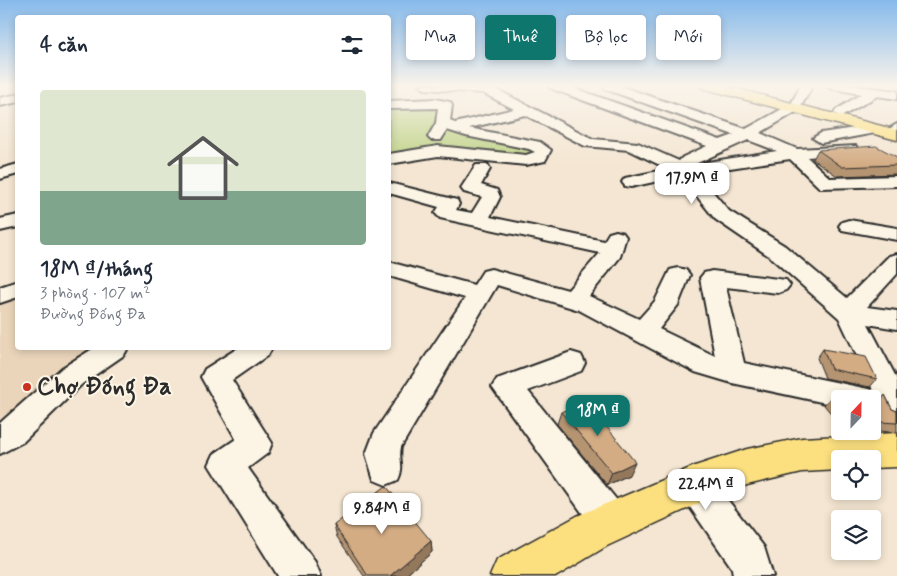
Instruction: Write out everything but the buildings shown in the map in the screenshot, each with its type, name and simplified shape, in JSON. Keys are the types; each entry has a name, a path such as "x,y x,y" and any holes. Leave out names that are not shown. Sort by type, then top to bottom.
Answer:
{"main road":[{"path":"838,112 875,129 897,135"},
{"path":"841,113 897,128"},
{"path":"513,576 547,555 611,522 695,486 747,467 802,455 897,450"}],"street":[{"path":"447,112 449,125"},
{"path":"427,151 449,125 517,112"},
{"path":"531,112 590,143 632,146 688,164"},
{"path":"631,112 694,136 718,137 748,134 778,112"},
{"path":"683,112 778,145 793,153 826,184 889,182 897,196"},
{"path":"391,159 427,151 450,151 526,160 539,158 543,153 539,148 529,144 475,134 449,125"},
{"path":"778,145 875,129"},
{"path":"694,136 667,147 688,164 722,215 777,251 849,312 888,405"},
{"path":"688,164 718,137"},
{"path":"631,182 688,164 793,153 869,148"},
{"path":"478,220 491,197 490,194 470,188 482,169"},
{"path":"0,174 15,170"},
{"path":"391,189 450,204 446,214 614,243 608,257 574,299"},
{"path":"0,225 15,221"},
{"path":"849,226 897,234"},
{"path":"849,312 864,294 894,268"},
{"path":"391,270 479,294"},
{"path":"642,332 666,305 678,275"},
{"path":"386,469 383,454 386,443 491,276 574,299 689,357 732,372 831,392"},
{"path":"732,372 712,278 778,285"},
{"path":"0,295 15,290"},
{"path":"849,312 897,320"},
{"path":"0,440 12,432 72,376 111,350"},
{"path":"255,350 216,377 256,443 226,465 302,576"},
{"path":"571,363 506,388 611,522"},
{"path":"695,486 750,561 753,576"}],"shaded area":[{"name":"Chợ Đống Đa","path":"15,290 15,350 104,350 0,428 0,296"}],"green space":[{"path":"391,112 441,112 443,123 543,150 534,160 443,152 407,155 391,159"}],"place":[{"name":"Chợ Đống Đa","path":"27,387"}]}
